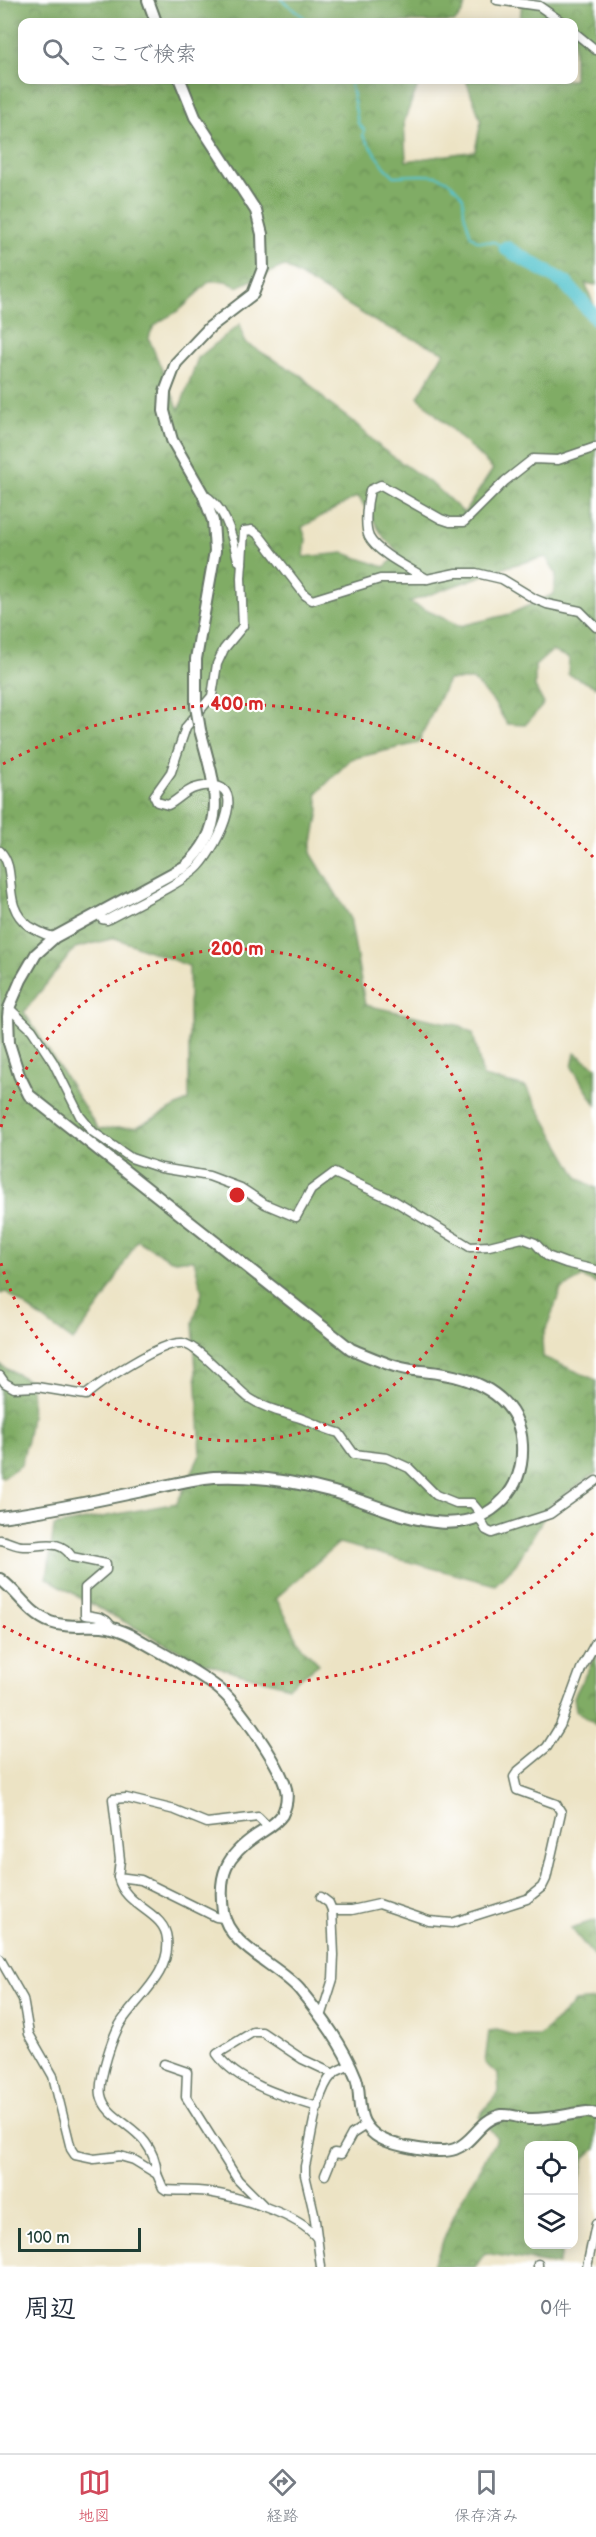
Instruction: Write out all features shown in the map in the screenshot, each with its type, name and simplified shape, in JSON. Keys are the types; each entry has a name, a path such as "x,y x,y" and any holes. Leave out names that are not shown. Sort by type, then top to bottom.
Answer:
{"street":[{"path":"148,0 155,18"},
{"path":"497,0 539,6 556,18"},
{"path":"578,36 596,50"},
{"path":"0,1517 45,1512 211,1477 257,1476 335,1492 399,1514 439,1523 458,1523 481,1517 507,1496 521,1467 522,1437 514,1415 502,1398 475,1382 440,1373 403,1368 351,1349 29,1095 19,1075 9,1043 9,1008 36,954 56,937 165,878 196,856 206,843 214,819 213,786 196,706 196,658 215,551 213,521 203,494 172,440 164,411 165,392 176,363 210,327 253,294 263,268 262,234 256,211 195,117 182,84"},
{"path":"427,579 387,554 370,538 367,530 370,490 381,485 441,519 450,522 464,522 505,481 533,459 558,460 596,447"},
{"path":"203,494 216,503 232,537 238,560 242,563"},
{"path":"213,786 193,788 168,805 155,800 156,792 171,772 186,727 212,696 217,664 224,649 243,626 244,531 252,530 259,535 305,595 312,600 380,579 427,579 456,573 489,575 514,585 535,599 580,611 596,627"},
{"path":"0,851 5,861 5,901 9,910 18,921 48,936 56,937"},
{"path":"9,1008 32,1030 53,1062 80,1116 93,1132 131,1158 161,1168 209,1176 241,1188 265,1204 296,1217 311,1190 334,1173 393,1200 470,1247 489,1246 522,1238 535,1243 547,1256 566,1263 596,1269"},
{"path":"0,1376 5,1383 14,1388 37,1387 86,1395 105,1379 170,1344 186,1344 202,1355 232,1385 251,1399 277,1413 339,1433 354,1454 387,1458 410,1467 436,1496 456,1503 472,1503 486,1530 492,1533 550,1514 596,1481"},
{"path":"0,1540 23,1546 56,1544 65,1548 72,1557 106,1564 106,1570 85,1588 85,1615 104,1618 108,1620 112,1628"},
{"path":"0,1579 38,1616 61,1626 112,1628 133,1636 218,1688 242,1714 262,1743 286,1788 287,1798 280,1817 235,1852 226,1866 222,1880 224,1918 239,1941 298,1988 329,2027 356,2079 360,2111 372,2132 386,2141 425,2150 443,2151 454,2149 464,2143 486,2121 504,2115 530,2119 587,2112 596,2114"},
{"path":"332,1910 352,1910 379,1904 429,1921 446,1924 527,1899 542,1887 546,1880 561,1812 556,1804 517,1790 514,1777 547,1747 560,1726 581,1670 596,1642"},
{"path":"268,1827 258,1817 207,1823 175,1810 126,1798 113,1799 120,1860 118,1877 123,1893 155,1918 164,1928 168,1943 167,1953 149,1988 121,2022 101,2073 101,2097 110,2111 132,2127 149,2146 155,2156 157,2174 162,2188 223,2195 301,2222 317,2238"},
{"path":"118,1877 141,1880 216,1917 224,1918"},
{"path":"321,1897 329,1903 332,1910 333,1979 321,2017"},
{"path":"0,1959 23,1999 29,2034 53,2076 72,2152 84,2158 120,2156 146,2166 157,2174"},
{"path":"318,2107 251,2082 217,2054 254,2032 262,2032 302,2059 334,2074"},
{"path":"164,2064 188,2072 186,2097 238,2180 266,2209"},
{"path":"321,2267 305,2175 318,2107 334,2074 350,2065"},
{"path":"326,2175 334,2153 340,2154 352,2134 366,2125"},
{"path":"587,2267 596,2224"}],"green space":[{"path":"0,0 466,0 463,12 458,18 18,18 18,84 418,84 404,121 406,161 475,151 481,121 467,84 578,84 578,18 520,18 522,0 596,0 596,285 585,283 596,310 596,687 568,674 569,658 552,651 535,666 535,687 544,704 525,725 507,724 493,701 473,680 448,680 418,743 351,759 317,793 319,811 311,853 350,917 365,1005 461,1026 473,1033 483,1077 526,1087 579,1179 596,1188 596,1284 583,1277 561,1289 542,1340 543,1357 596,1380 596,1473 553,1502 516,1564 495,1585 339,1543 276,1598 302,1647 319,1664 288,1687 198,1661 47,1578 54,1526 177,1503 201,1453 193,1323 202,1292 194,1260 171,1260 137,1240 105,1298 73,1341 6,1292 0,1294","holes":["284,266 378,323 444,352 418,397 493,469 464,513 436,487 381,448 356,424 328,403 302,376 244,342 240,324 198,358 179,410 149,339 150,333 156,325 182,308 210,281 226,281 237,287","358,496 385,539 400,554 384,567 344,553 304,557 306,539 302,527","546,557 556,574 554,594 510,614 460,626 409,602 509,566","115,938 189,966 189,1100 137,1127 98,1129 24,1012 75,948"]},
{"path":"575,1053 596,1067 596,1105 572,1067"},
{"path":"0,1365 30,1381 32,1402 21,1465 3,1477 0,1476"},
{"path":"596,1654 596,1725 576,1711 574,1697"},
{"path":"596,1920 596,1959 571,1928"},
{"path":"596,2000 596,2149 585,2158 578,2187 578,2141 524,2141 524,2249 562,2249 558,2265 485,2253 475,2267 432,2267 458,2206 497,2138 479,2116 499,2092 498,2075 485,2063 489,2031 497,2030 516,2036 540,2036 575,2002"}],"waterway":[{"path":"282,0 305,18"},
{"path":"351,84 358,123 364,130 363,136 385,167 394,176 433,175 448,181 463,198 464,213 471,236 478,241 494,242 506,248"},
{"path":"506,248 565,283 596,318"}]}
